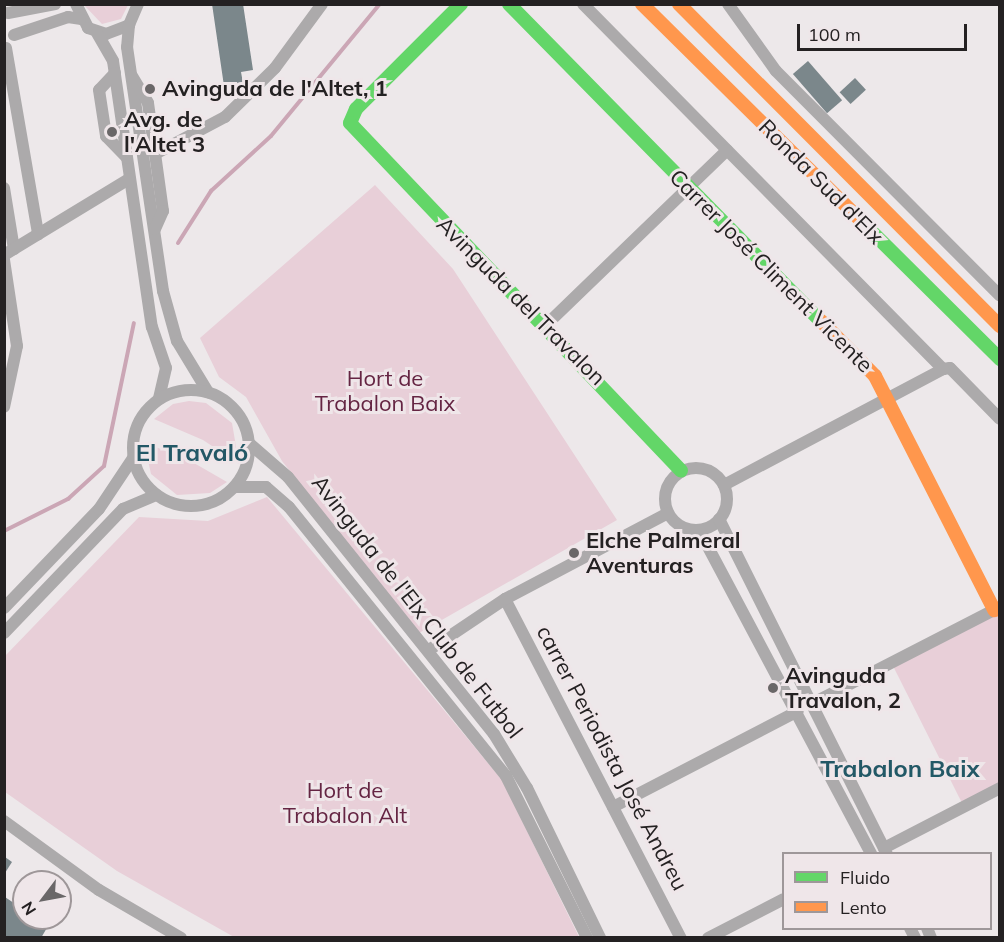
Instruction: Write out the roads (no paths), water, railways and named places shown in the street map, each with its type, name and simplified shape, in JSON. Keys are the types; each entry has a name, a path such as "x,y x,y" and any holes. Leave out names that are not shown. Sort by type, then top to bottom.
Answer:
{"main road":[{"name":"Avinguda del Travalon","path":"461,4 356,109 350,123 356,135 545,326 681,471"},
{"name":"Carrer José Climent Vicente","path":"509,4 875,376 997,608"},
{"name":"Ronda Sud d'Elx","path":"642,4 999,359"},
{"name":"Ronda Sud d'Elx","path":"679,4 999,326"}],"street":[{"path":"14,35 6,12 55,4"},
{"path":"76,4 80,19"},
{"path":"138,4 129,25 132,76 155,229 177,341 208,392"},
{"path":"155,154 225,117 275,68 322,4"},
{"path":"584,4 943,369"},
{"path":"729,4 776,71 999,296"},
{"path":"4,608 99,509 133,458 135,429 159,399 166,368 152,327 115,73 97,33 80,19 68,17 14,35 5,49 38,234"},
{"path":"97,33 112,34 129,25"},
{"path":"115,73 99,90 106,136 127,158"},
{"path":"132,76 148,103 163,211 155,229"},
{"path":"545,326 727,150"},
{"path":"4,188 9,252 129,179"},
{"path":"7,205 31,202"},
{"path":"4,260 17,346 4,407"},
{"path":"724,485 887,401 943,369 950,368 999,419"},
{"path":"133,458 156,495 188,507 209,504 236,487 249,463 250,444 231,405 208,392 182,390 159,399"},
{"name":"Avinguda de l'Elx Club de Futbol","path":"250,444 288,477 429,650 494,734 527,788 600,938"},
{"path":"705,468 724,485 727,504 719,519 699,530 680,525 668,513 665,493 681,471 705,468"},
{"name":"Avinguda de l'Elx Club de Futbol","path":"236,487 266,487 289,507 486,751 524,809 587,938"},
{"path":"4,633 123,509 156,495"},
{"path":"429,650 505,599 668,513"},
{"path":"719,519 886,851 999,788"},
{"path":"699,530 798,711 870,852"},
{"name":"carrer Periodista José Andreu","path":"505,599 681,938"},
{"path":"811,704 997,608"},
{"path":"613,807 798,711"},
{"path":"4,821 99,890 181,938"},
{"path":"708,938 782,900"}],"waterway":[{"path":"178,243 211,191 271,136 380,4"},
{"path":"4,531 68,499 104,466 134,323"}],"place":[{"name":"Avinguda de l'Altet, 1","path":"150,89"},
{"name":"Avg. de l'Altet 3","path":"112,132"},
{"name":"Elche Palmeral Aventuras","path":"574,553"},
{"name":"Avinguda Travalon, 2","path":"773,688"}],"district":[{"name":"El Travaló","path":"192,453"},
{"name":"Trabalon Baix","path":"900,769"}],"park label":[{"name":"Hort de Trabalon Baix","path":"385,390"},
{"name":"Hort de Trabalon Alt","path":"345,802"}]}
